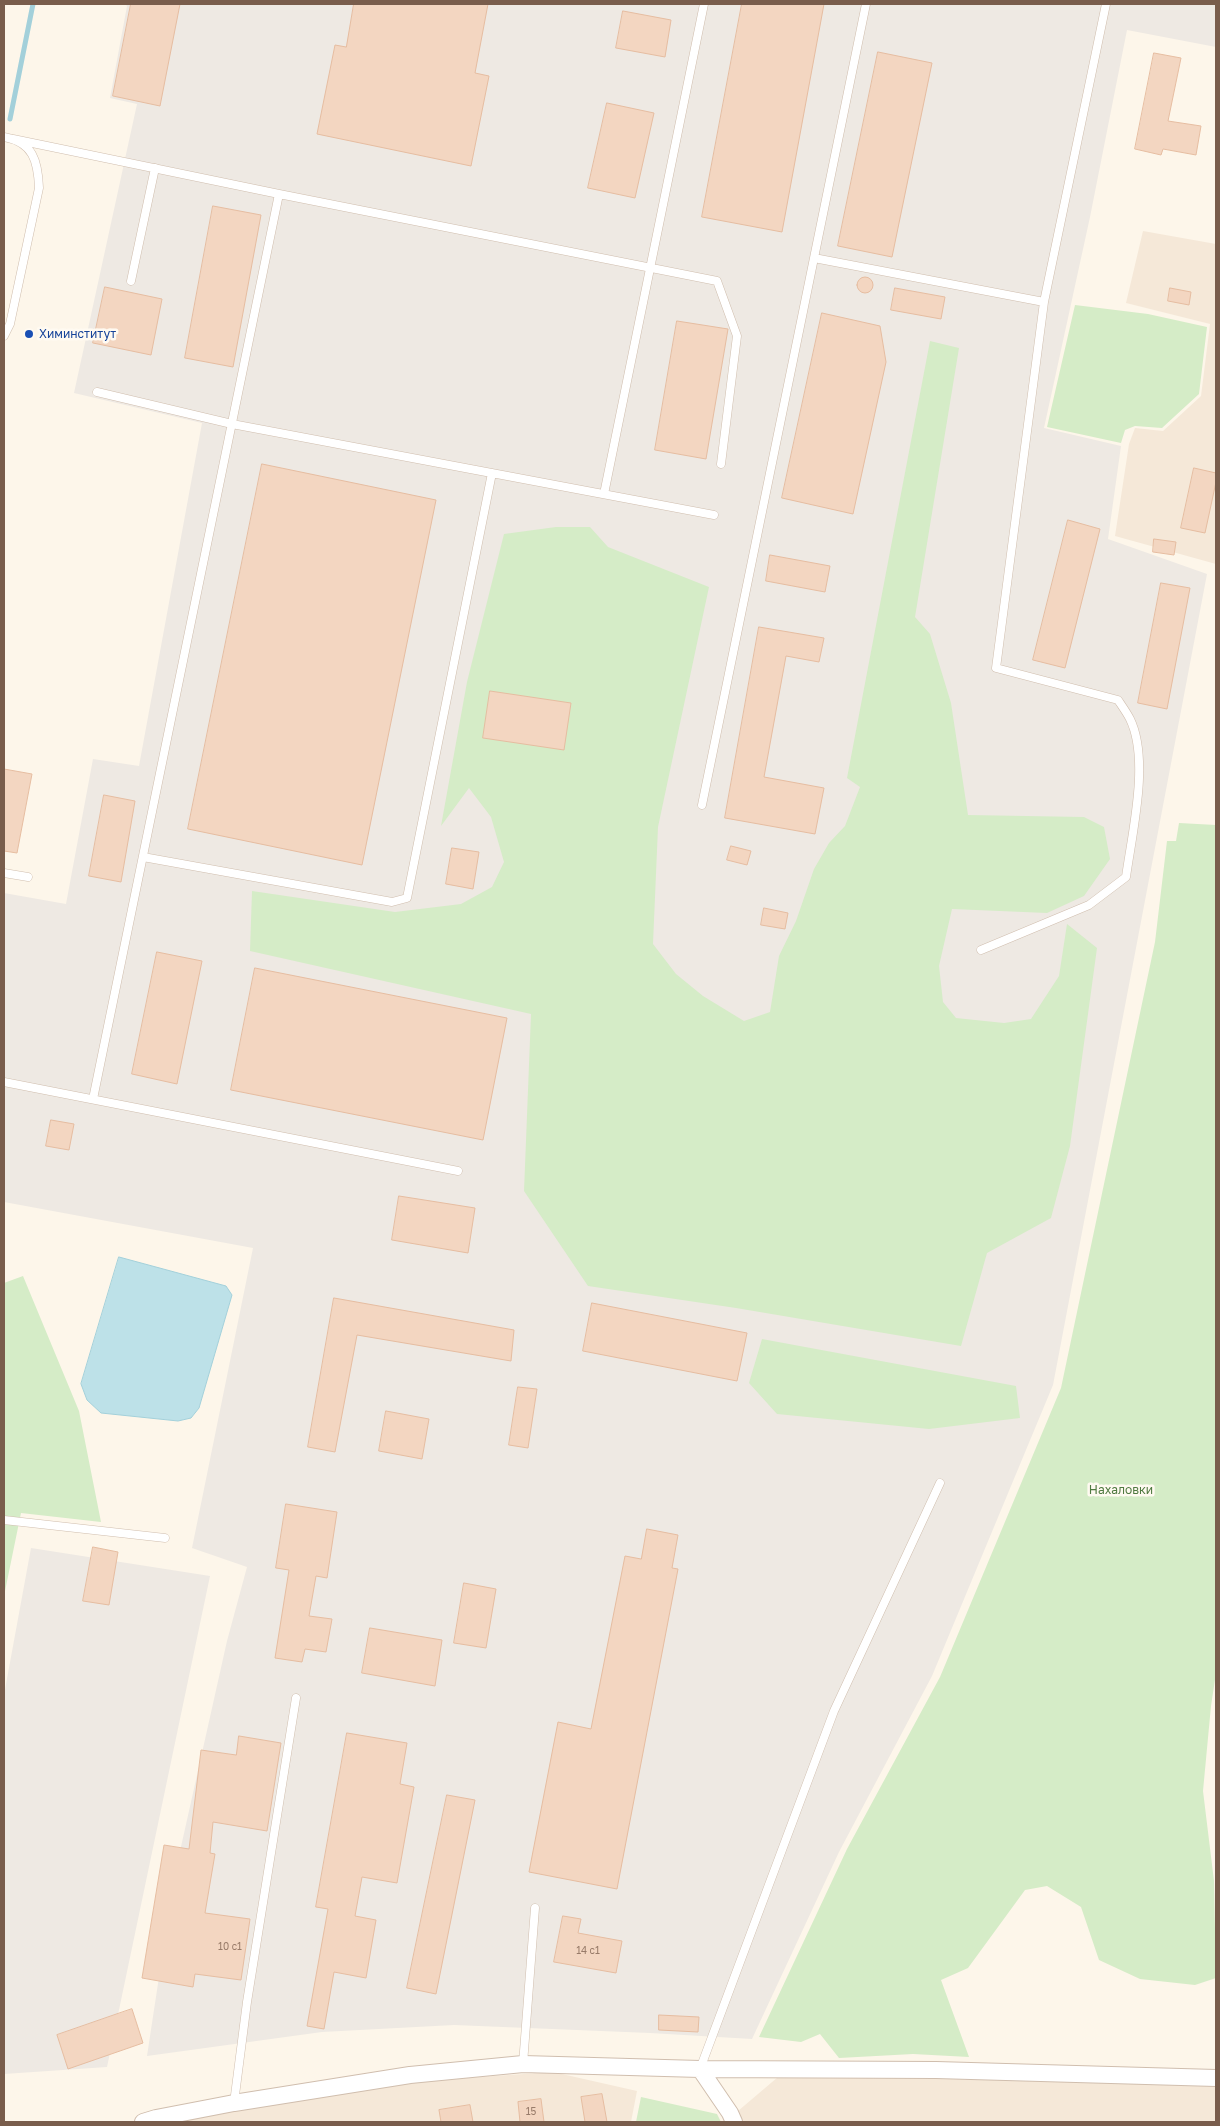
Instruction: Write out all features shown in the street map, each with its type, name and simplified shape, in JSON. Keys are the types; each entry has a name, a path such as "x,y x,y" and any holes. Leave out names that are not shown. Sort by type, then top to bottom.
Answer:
{"street":[{"path":"143,2122 234,2103 410,2075 523,2064 700,2069 936,2070 1216,2078"},
{"path":"700,2069 734,2122"}],"lane":[{"path":"604,494 704,4"},
{"path":"702,804 866,4"},
{"path":"981,950 1089,906 1126,877 1138,797 1139,748 1131,720 1118,700 996,668 1044,302 1106,4"},
{"path":"4,137 717,281 738,336 721,464"},
{"path":"4,336 10,324 39,188 38,167 29,148 14,139"},
{"path":"131,281 155,168"},
{"path":"93,1099 279,194"},
{"path":"814,258 1044,302"},
{"path":"97,392 232,424 714,515"},
{"path":"143,856 392,902 407,898 492,473"},
{"path":"4,873 28,877"},
{"path":"4,1082 458,1171"},
{"path":"700,2069 834,1710 940,1483"},
{"path":"4,1520 164,1538"},
{"path":"234,2103 248,1993 296,1698"},
{"path":"523,2064 535,1908"}],"shaded area":[{"path":"125,4 1216,4 1216,47 1127,30 1090,217 1044,428 1121,446 1108,539 1207,574 1053,1385 932,1676 839,1852 752,2039 454,2025 322,2032 147,2056 174,1878 227,1641 247,1567 192,1548 253,1248 4,1202 4,893 66,904 93,759 139,766 202,423 74,393 137,104 110,98 127,6"},
{"path":"1143,231 1216,244 1216,564 1115,536 1129,444 1135,428 1163,431 1201,396 1210,324 1126,303"},
{"path":"31,1548 210,1576 107,2067 4,2074 4,1695"},
{"path":"553,2072 637,2091 631,2122 162,2122 407,2082"},
{"path":"778,2077 1216,2082 1216,2122 742,2122 738,2111"}],"green space":[{"path":"1075,305 1148,314 1207,327 1199,394 1162,428 1135,426 1125,430 1121,443 1047,427"},
{"path":"930,341 959,348 915,617 930,634 951,703 968,815 1084,817 1104,827 1110,859 1084,896 1047,913 952,909 939,966 943,1002 956,1018 1004,1023 1031,1019 1059,976 1067,924 1097,948 1070,1146 1051,1218 987,1253 961,1346 736,1308 588,1286 524,1191 531,1014 250,951 252,891 395,912 461,904 492,887 504,862 491,817 469,788 441,826 467,682 504,534 556,527 590,527 608,547 709,587 658,827 653,944 676,974 703,996 744,1021 770,1012 779,956 796,921 814,869 829,843 845,826 860,787 847,778"},
{"name":"Нахаловки","path":"1179,823 1216,825 1216,1673 1203,1791 1214,1881 1216,1978 1195,1985 1140,1979 1099,1960 1081,1907 1047,1886 1025,1890 968,1968 941,1980 969,2057 913,2054 839,2058 820,2034 801,2042 759,2037 847,1849 940,1677 1061,1388 1155,942 1167,841 1176,841"},
{"path":"23,1276 79,1411 101,1522 21,1513 4,1596 4,1283"},
{"path":"762,1339 1016,1386 1020,1418 929,1429 777,1414 749,1383"},
{"path":"641,2097 717,2114 721,2122 636,2122"}],"water":[{"path":"119,1257 226,1286 232,1295 199,1408 191,1418 178,1421 101,1413 87,1400 81,1384"}],"building":[{"path":"131,4 180,4 160,106 113,96"},
{"path":"354,4 488,4 475,73 489,76 471,166 317,134 335,45 346,47"},
{"path":"742,4 824,4 782,232 702,217"},
{"path":"623,11 671,20 665,57 616,48"},
{"path":"878,52 932,63 892,257 838,246"},
{"path":"1154,53 1181,58 1168,121 1201,126 1196,155 1163,149 1161,155 1135,149"},
{"path":"607,103 654,113 635,198 588,188"},
{"path":"213,206 261,215 233,367 185,358"},
{"path":"862,277 868,277 873,282 871,291 862,293 857,288 857,282"},
{"path":"105,287 162,299 151,355 93,343"},
{"path":"895,288 945,297 941,319 891,310"},
{"path":"1170,288 1191,292 1189,305 1168,301"},
{"path":"822,313 880,326 886,362 853,514 782,498"},
{"path":"677,321 728,329 706,459 655,450"},
{"path":"262,464 436,500 362,865 188,829"},
{"path":"1194,468 1216,473 1216,482 1205,533 1181,528"},
{"path":"1068,520 1100,529 1065,668 1033,660"},
{"path":"1154,539 1176,542 1174,555 1153,552"},
{"path":"770,555 830,566 825,592 766,581"},
{"path":"1161,583 1190,588 1167,709 1138,703"},
{"path":"759,627 824,638 819,662 786,656 764,777 824,788 815,834 725,818"},
{"path":"490,691 571,703 564,750 483,738"},
{"path":"4,769 32,774 17,853 4,851"},
{"path":"104,795 135,801 121,882 89,876"},
{"path":"731,846 751,851 747,865 727,860"},
{"path":"452,848 479,852 473,889 446,884"},
{"path":"764,908 788,913 785,929 761,925"},
{"path":"157,952 202,961 177,1084 132,1074"},
{"path":"255,968 507,1018 483,1140 231,1090"},
{"path":"51,1120 74,1124 69,1150 46,1146"},
{"path":"399,1196 475,1208 468,1253 392,1240"},
{"path":"334,1298 514,1330 511,1361 357,1335 335,1452 308,1447"},
{"path":"592,1303 747,1333 737,1381 583,1351"},
{"path":"518,1387 537,1389 528,1448 509,1445"},
{"path":"386,1411 429,1419 422,1459 379,1451"},
{"path":"286,1504 337,1512 327,1578 316,1576 309,1616 332,1619 326,1652 305,1649 302,1662 275,1658 289,1570 276,1568"},
{"path":"647,1529 678,1535 672,1568 678,1569 617,1889 529,1872 558,1722 591,1729 625,1556 641,1559"},
{"path":"93,1547 118,1552 109,1605 83,1601"},
{"path":"464,1583 496,1589 486,1648 454,1643"},
{"path":"370,1628 442,1640 435,1686 362,1673"},
{"path":"347,1733 407,1743 400,1784 414,1787 397,1883 362,1877 355,1916 376,1920 366,1978 334,1972 324,2029 307,2026 328,1909 316,1907"},
{"path":"239,1736 281,1743 267,1831 213,1822 210,1853 215,1854 205,1913 250,1919 241,1980 195,1974 193,1987 142,1978 164,1845 189,1849 201,1750 236,1755"},
{"path":"447,1795 475,1800 436,1994 407,1988"},
{"path":"563,1916 581,1919 578,1933 622,1941 616,1973 554,1962"},
{"path":"132,2009 143,2043 68,2069 57,2035"},
{"path":"659,2015 699,2017 698,2032 659,2030"},
{"path":"602,2094 607,2122 585,2122 581,2097"},
{"path":"541,2099 544,2122 520,2122 518,2102"},
{"path":"470,2105 473,2122 441,2122 439,2110"}],"waterway":[{"path":"10,119 33,4"}],"place":[{"name":"Химинститут","path":"29,334"}]}
